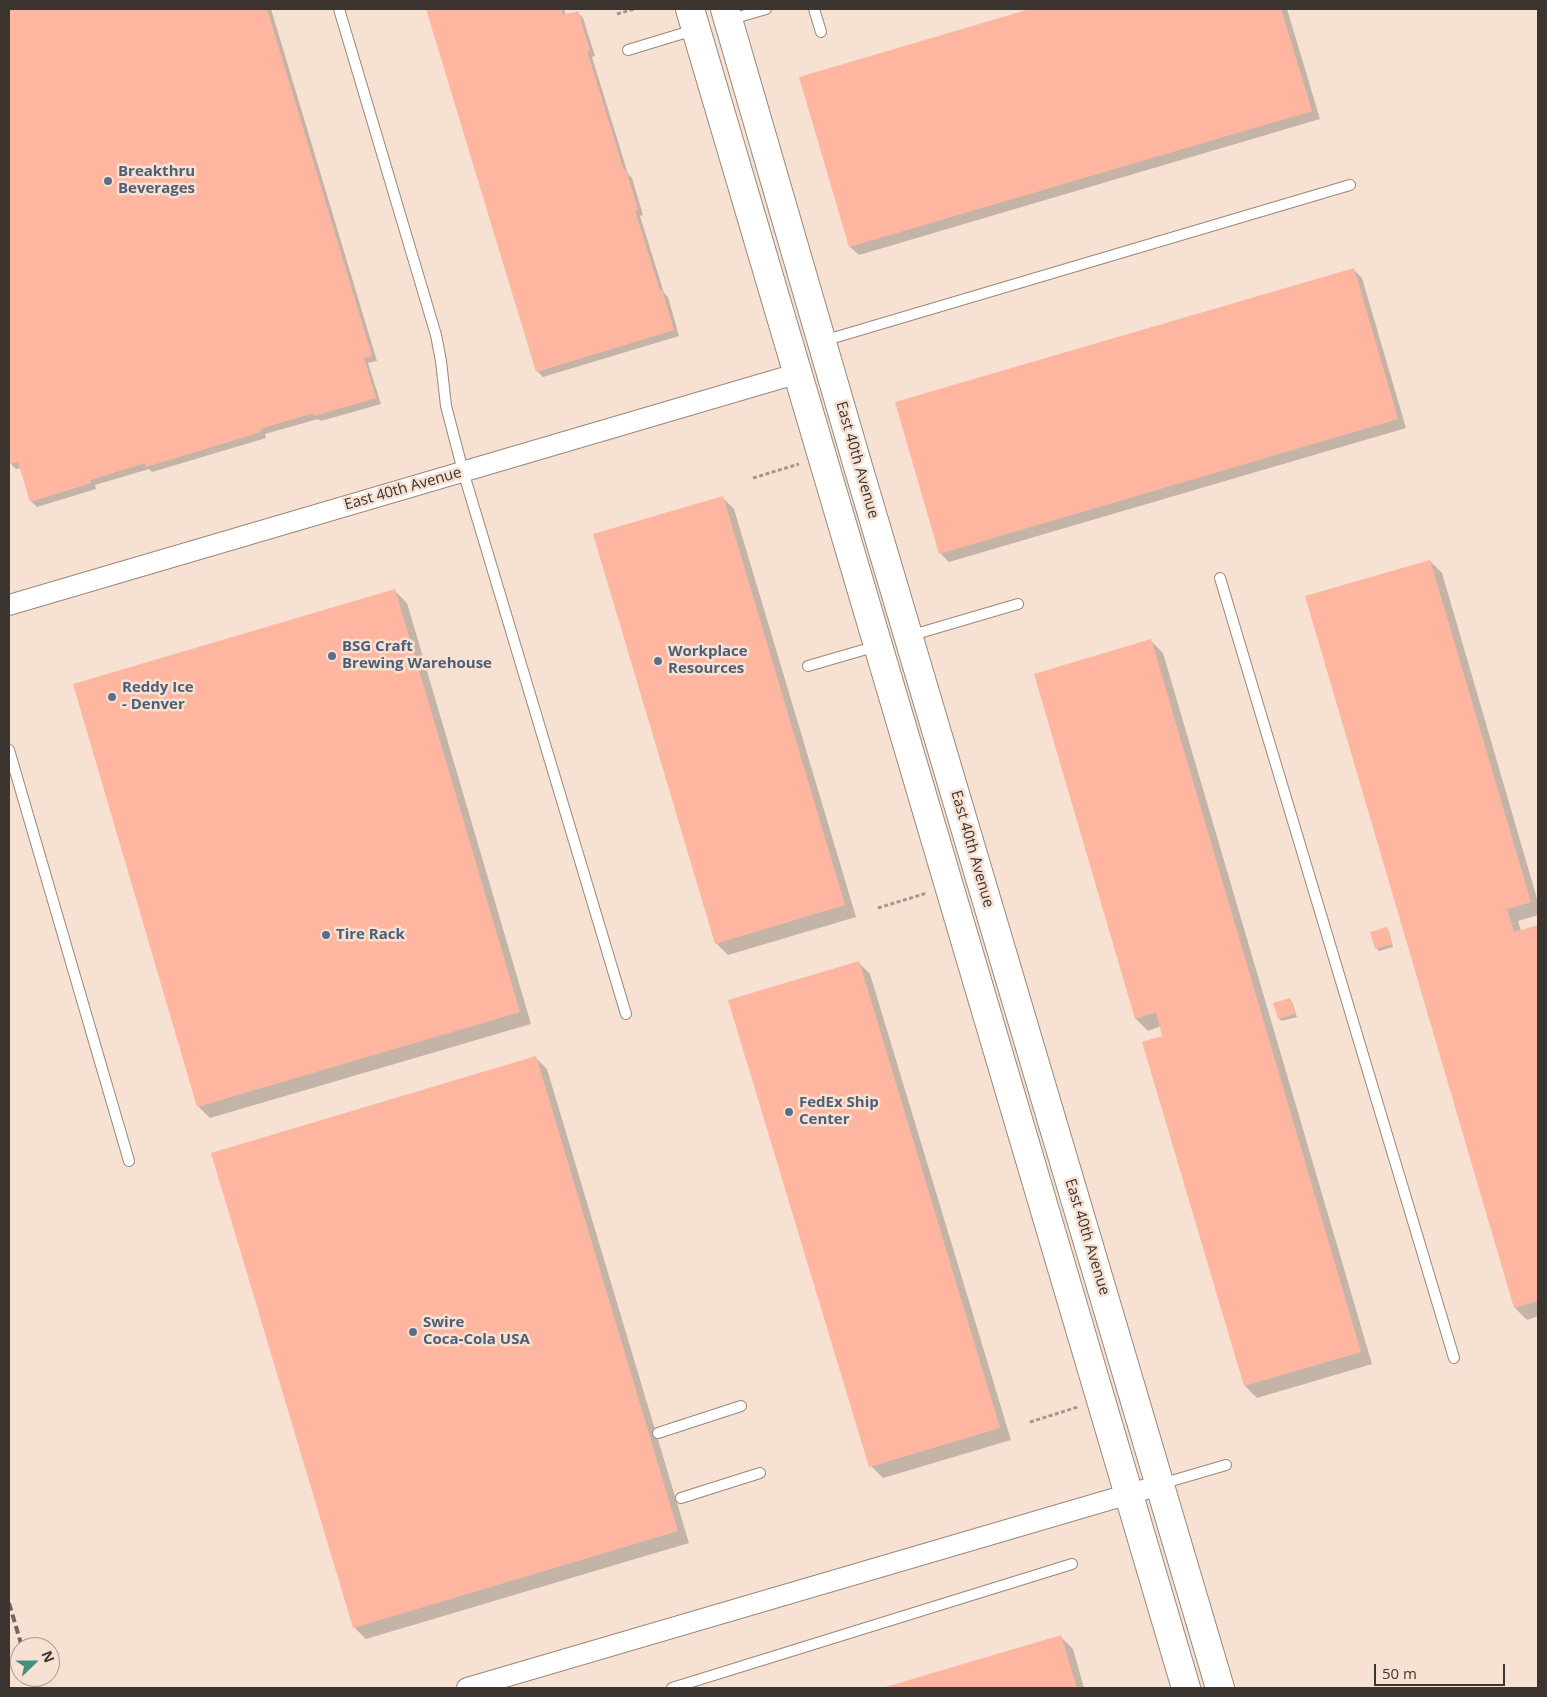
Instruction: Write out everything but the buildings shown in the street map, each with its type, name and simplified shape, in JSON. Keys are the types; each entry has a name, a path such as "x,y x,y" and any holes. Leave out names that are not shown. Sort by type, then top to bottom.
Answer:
{"street":[{"name":"East 40th Avenue","path":"726,14 1220,1688"},
{"path":"726,14 693,19 1186,1688"},
{"name":"East 40th Avenue","path":"9,606 799,373"},
{"path":"799,373 811,378 821,390 858,464"},
{"path":"878,645 909,637"},
{"path":"468,1688 1160,1485"}],"lane":[{"path":"339,9 436,335 446,406 464,471 626,1014"},
{"path":"726,14 766,9"},
{"path":"814,9 821,32"},
{"path":"628,50 693,19"},
{"path":"822,341 1350,185"},
{"path":"1220,578 1454,1358"},
{"path":"909,637 1018,604"},
{"path":"808,666 878,645"},
{"path":"9,750 129,1161"},
{"path":"658,1433 741,1406"},
{"path":"1160,1485 1226,1465"},
{"path":"681,1498 760,1473"},
{"path":"672,1688 1072,1564"}],"path":[{"path":"617,14 634,9"},
{"path":"753,478 799,464"},
{"path":"878,908 927,893"},
{"path":"1030,1422 1078,1407"}],"railway":[{"path":"9,1603 19,1637"}],"place":[{"name":"Breakthru Beverages","path":"108,181"},
{"name":"BSG Craft Brewing Warehouse","path":"332,656"},
{"name":"Workplace Resources","path":"658,661"},
{"name":"Reddy Ice - Denver","path":"112,697"},
{"name":"Tire Rack","path":"326,935"},
{"name":"FedEx Ship Center","path":"789,1112"},
{"name":"Swire Coca-Cola USA","path":"413,1332"}]}
